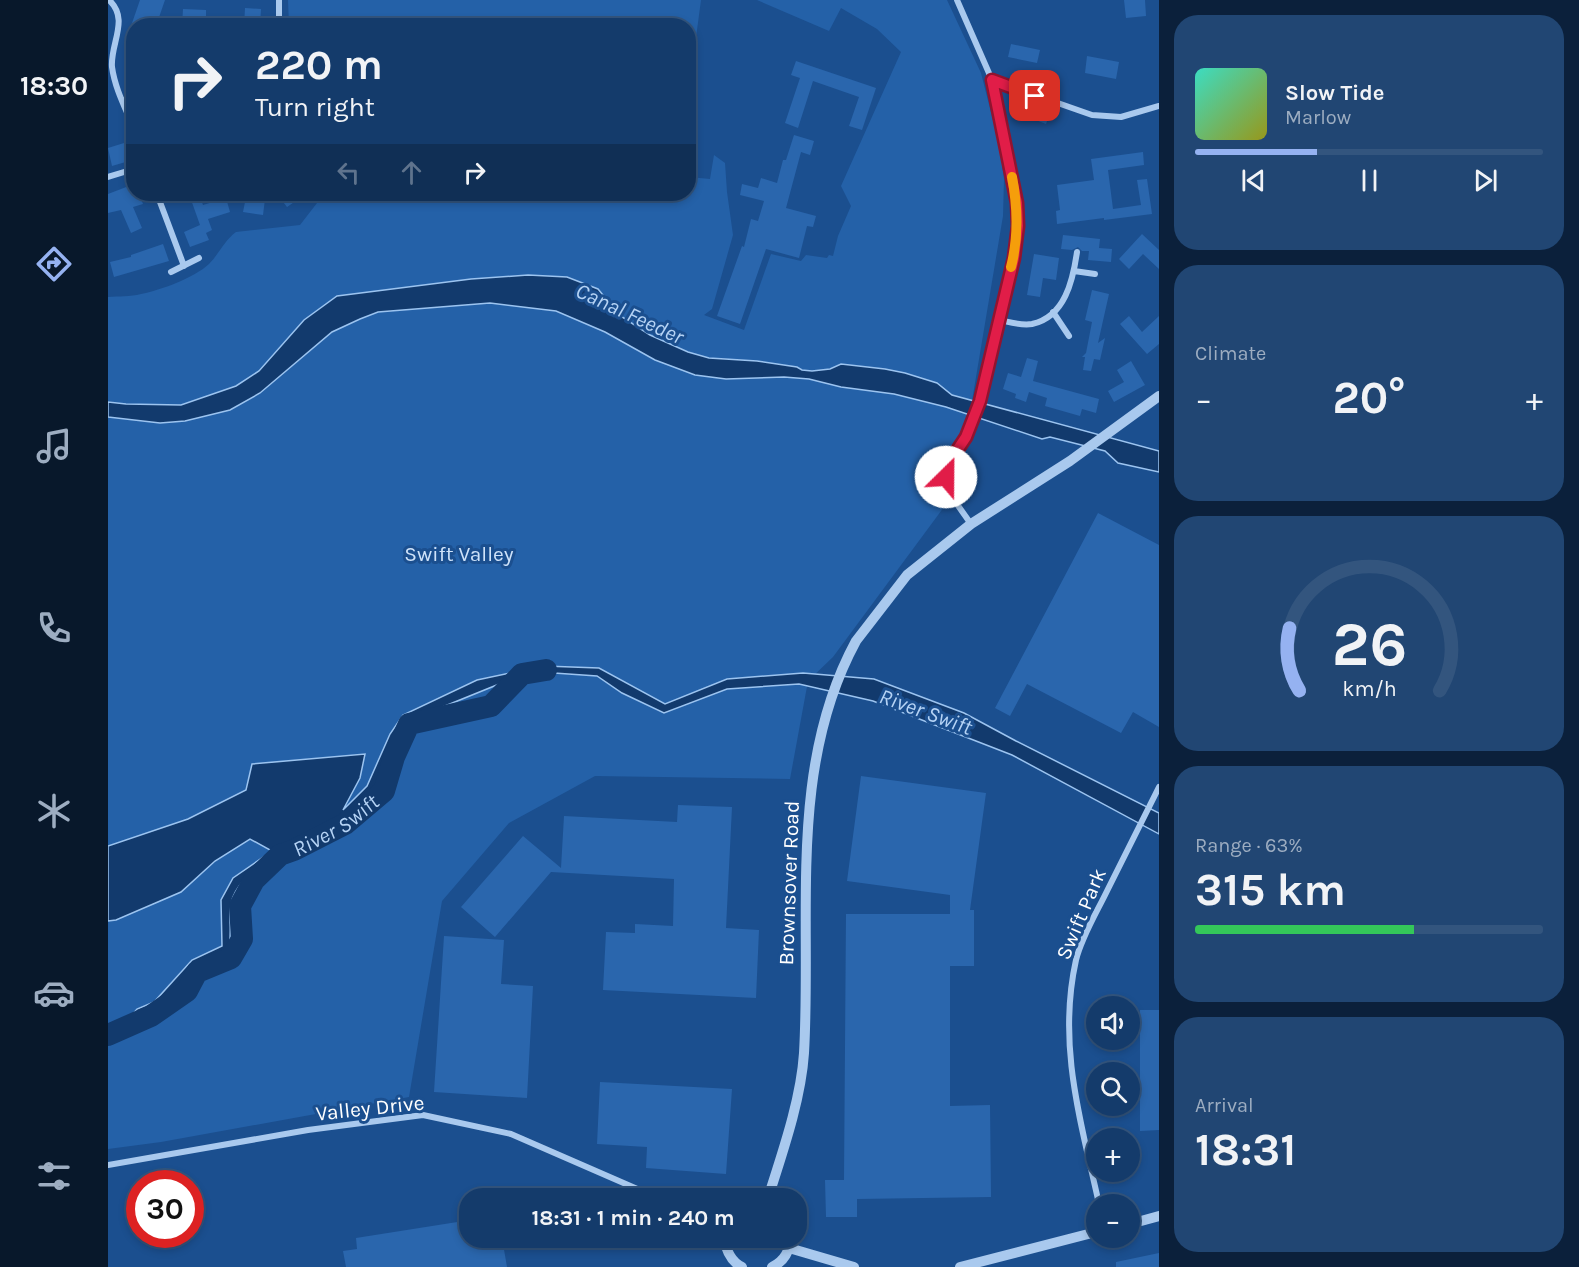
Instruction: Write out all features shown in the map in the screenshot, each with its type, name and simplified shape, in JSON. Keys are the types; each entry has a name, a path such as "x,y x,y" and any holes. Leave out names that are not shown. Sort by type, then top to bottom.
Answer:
{"street":[{"path":"109,0 115,6 118,15 112,63 114,83 126,109"},
{"path":"279,0 279,18"},
{"path":"957,0 992,80 1017,203 1018,226 1014,258 980,401 972,423 948,464 947,490 972,524"},
{"path":"992,80 1092,115 1121,117 1159,106"},
{"path":"108,177 126,171"},
{"path":"160,201 184,266"},
{"path":"999,321 1032,324 1053,312 1063,301 1074,271 1077,252"},
{"path":"171,272 199,258"},
{"path":"1074,271 1095,274"},
{"path":"1053,312 1069,336"},
{"name":"Brownsover Road","path":"771,1188 793,1117 804,1055 807,828 822,726 828,704 849,653 908,575 972,524 1070,461 1159,396"},
{"name":"Swift Park","path":"1098,1194 1072,1084 1069,1007 1077,959 1089,928 1159,787"},
{"name":"Valley Drive","path":"108,1165 308,1130 423,1115 511,1134 635,1188"},
{"path":"1140,1221 1159,1216"},
{"path":"960,1267 1086,1235"},
{"path":"726,1248 730,1257 742,1267"},
{"path":"772,1267 785,1257 788,1248"},
{"path":"804,1248 855,1267"}],"green space":[{"path":"288,0 701,0 696,38 696,18 289,18"},
{"path":"757,0 947,0 981,73 1000,148 1004,179 1003,216 972,401 952,395 937,383 885,369 841,364 830,369 812,371 757,361 709,358 688,352 650,335 567,277 528,275 471,279 337,296 304,320 259,371 236,386 181,405 126,404 108,401 108,297 133,296 186,279 209,264 236,232 300,225 319,201 696,201 696,178 710,179 714,155 725,163 733,235 712,309 704,315 744,330 771,254 801,261 806,255 827,258 829,255 833,256 838,236 851,206 841,186 901,52 877,29 841,8 829,31"},
{"name":"Swift Valley","path":"529,291 683,359 917,389 969,411 959,436 934,477 944,507 833,657 808,681 790,779 595,776 509,823 442,901 409,1097 161,1142 108,1149 108,408 211,407 341,313"}],"water":[{"path":"528,275 567,277 598,289 619,315 650,335 688,352 709,358 757,361 812,371 830,369 841,364 905,373 937,383 952,395 1159,451 1159,472 1118,463 1105,451 1050,437 1042,439 946,407 894,394 841,387 809,379 784,377 726,379 695,375 655,360 605,332 556,311 490,303 378,312 360,319 332,332 260,393 230,410 185,421 160,423 108,417 108,402 181,405 236,386 259,371 304,320 337,296 471,279"},
{"path":"544,666 599,668 665,704 727,679 803,673 874,679 964,713 1159,813 1159,834 1012,755 873,701 799,684 727,689 664,713 622,693 597,676 554,673 514,678 413,719 397,744 370,798 340,822 294,845 294,850 280,855 275,853 238,887 231,903 228,951 198,968 186,986 139,1019 130,1028 108,1033 108,1027 125,1023 137,1009 154,1002 192,960 222,946 221,900 233,878 272,851 250,839 215,861 181,892 116,920 108,921 108,846 188,819 246,790 252,764 365,754 360,778 343,810 367,786 390,734 403,715 477,680"}],"building":[{"path":"140,0 165,0 159,18 134,18"},
{"path":"1124,0 1145,0 1146,16 1126,18"},
{"path":"245,8 261,9 260,18 244,18"},
{"path":"183,9 206,10 206,18 182,18"},
{"path":"1011,44 1040,50 1037,63 1008,57"},
{"path":"1087,56 1119,62 1116,79 1085,73"},
{"path":"796,61 876,88 862,130 849,126 859,97 813,81 798,128 785,123 800,78 791,75"},
{"path":"1019,98 1051,110 1046,124 1013,111"},
{"path":"794,135 814,141 810,155 801,152 786,208 816,216 813,227 807,226 799,258 766,249 740,324 717,316 742,246 744,247 751,219 758,221 764,201 740,195 742,184 758,188 761,178 777,183 783,160 786,160"},
{"path":"124,143 126,162 112,166 108,148"},
{"path":"1143,152 1144,165 1108,170 1113,209 1141,205 1137,180 1147,179 1152,214 1057,224 1056,211 1060,210 1057,185 1094,180 1091,159"},
{"path":"126,187 126,201 142,201 143,204 133,207 142,228 131,233 121,210 108,213 108,194"},
{"path":"191,201 202,201 203,205 227,201 230,212 208,219 212,230 206,233 209,240 190,247 184,232 200,225"},
{"path":"245,201 265,201 263,215 243,212"},
{"path":"282,201 296,201 287,207"},
{"path":"1142,234 1159,250 1159,269 1143,254 1129,269 1119,259"},
{"path":"1063,235 1100,239 1099,248 1112,249 1111,262 1088,260 1089,251 1082,251 1078,247 1072,250 1061,249"},
{"path":"163,244 169,261 114,277 110,262 131,257 131,255"},
{"path":"1034,254 1059,258 1056,280 1043,278 1040,297 1027,295"},
{"path":"1092,290 1109,294 1098,343 1105,338 1100,360 1094,359 1091,371 1083,370 1085,357 1082,357 1086,353 1092,322 1085,320"},
{"path":"1129,316 1142,332 1159,316 1159,344 1147,354 1120,324"},
{"path":"1027,358 1038,361 1033,381 1099,399 1096,413 1082,409 1080,416 1045,406 1047,398 1029,392 1026,402 1015,398 1016,394 1003,389 1008,373 1021,377"},
{"path":"1131,361 1145,385 1114,402 1108,391 1124,382 1117,370"},
{"path":"1098,513 1159,545 1159,727 1133,712 1121,733 1027,684 1010,716 995,708"},
{"path":"861,776 986,793 970,910 974,910 974,966 950,966 950,1106 990,1105 991,1197 857,1199 857,1217 826,1217 825,1180 844,1180 846,914 950,914 950,895 847,881"},
{"path":"678,805 732,807 726,928 759,930 756,998 603,990 606,932 635,933 635,924 673,926 674,879 551,872 495,937 461,907 523,836 561,868 564,816 677,822"},
{"path":"444,936 504,940 501,984 533,986 527,1098 434,1092"},
{"path":"1140,1010 1159,1010 1159,1130 1140,1131"},
{"path":"600,1082 732,1089 726,1174 646,1168 647,1147 597,1144"},
{"path":"459,1222 459,1248 504,1248 507,1267 346,1267 343,1251 357,1249 356,1238"},
{"path":"1159,1253 1159,1267 1116,1267 1116,1262"}],"waterway":[{"name":"River Swift","path":"108,1035 151,1016 187,991 197,972 231,958 242,939 240,906 254,880 280,855 345,824 384,791 394,757 409,724 491,706 522,674 546,670"}],"slow traffic":[{"path":"1011,267 1018,226 1017,203 1012,177"}],"route":[{"path":"946,477 948,464 966,437 980,401 1014,258 1018,226 1017,203 992,80 1035,96"}],"water label":[{"name":"Canal Feeder","path":"630,313"}]}
